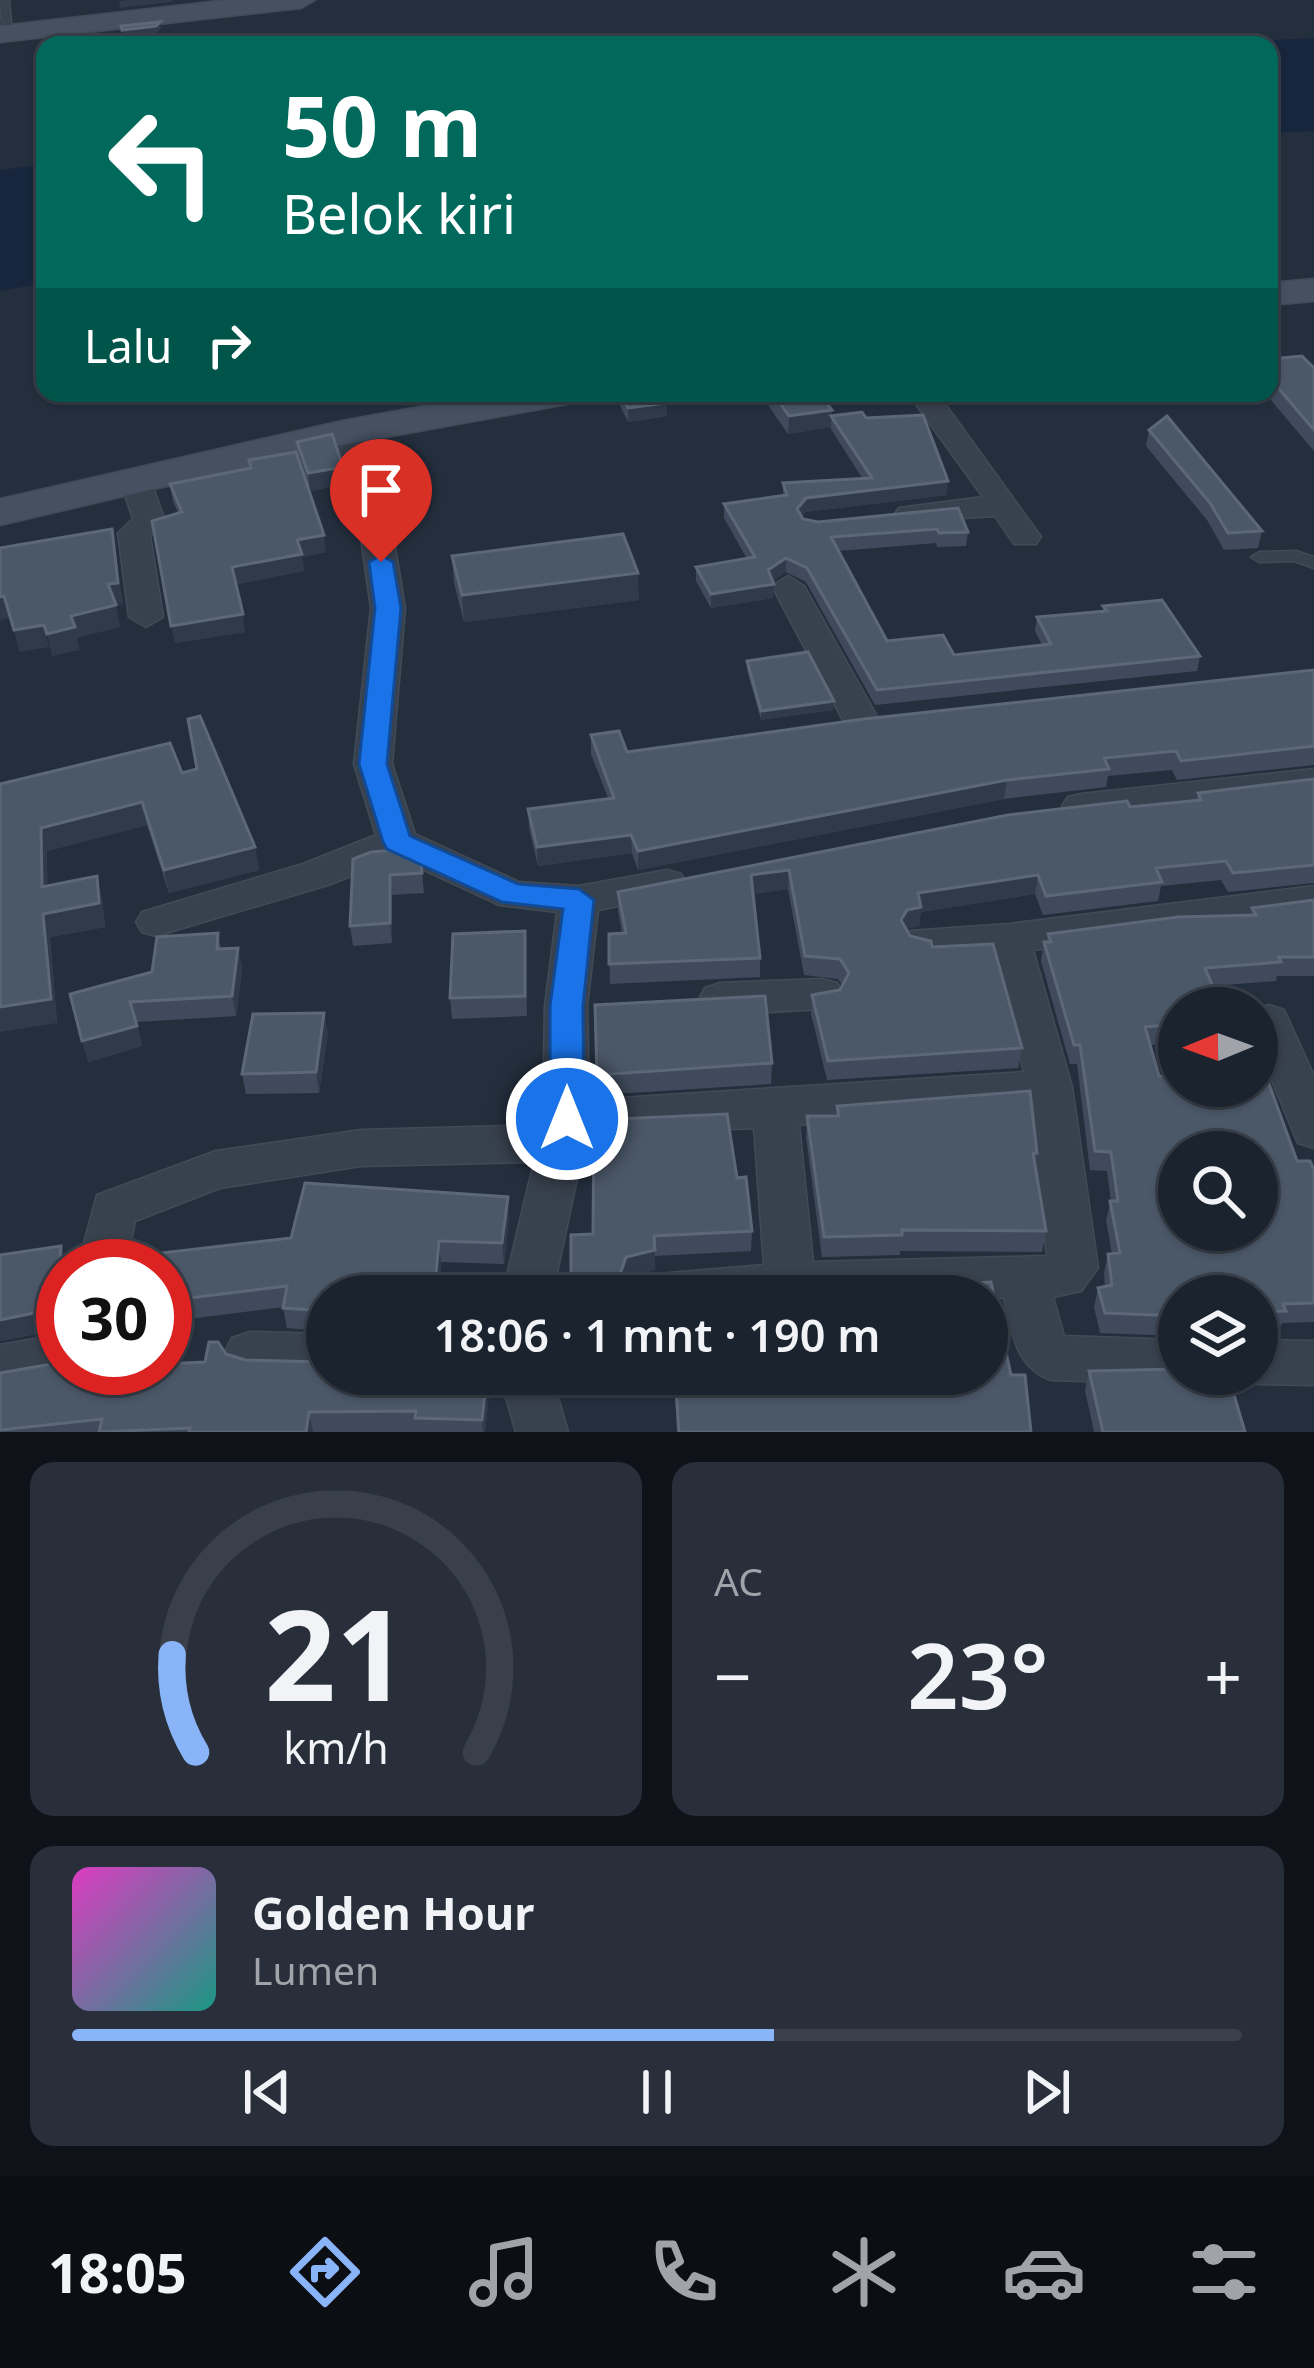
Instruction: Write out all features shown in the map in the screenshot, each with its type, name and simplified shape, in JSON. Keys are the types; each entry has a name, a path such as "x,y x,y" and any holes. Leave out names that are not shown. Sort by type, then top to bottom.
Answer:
{"street":[{"path":"4,34 301,0"},
{"path":"1278,294 1314,290"},
{"path":"0,512 342,433 512,402"},
{"path":"929,402 1025,537"},
{"path":"342,433 358,457 374,517 388,608 373,764 398,842"},
{"path":"98,539 134,533 149,521 135,479"},
{"path":"886,518 990,508 999,498"},
{"path":"134,533 146,617"},
{"path":"788,586 862,722"},
{"path":"818,728 908,718"},
{"path":"1046,811 1314,781"},
{"path":"156,922 317,874 398,842 513,895 579,900 699,878"},
{"path":"532,1275 564,1131 566,1006 579,900"},
{"path":"924,940 1009,939 1314,900"},
{"path":"1008,1280 1064,1276 1072,1268 1050,1087 1009,939"},
{"path":"682,1001 822,994"},
{"path":"566,1006 613,1004"},
{"path":"1278,1043 1314,1130"},
{"path":"108,1239 115,1209 216,1170 361,1148 1050,1087"},
{"path":"775,1109 789,1275"},
{"path":"1024,1280 1041,1345 1051,1358 1158,1361"},
{"path":"250,1354 306,1355"},
{"path":"0,1368 36,1362"},
{"path":"1278,1363 1314,1363"},
{"path":"531,1395 542,1432"}],"lane":[{"path":"4,0 4,34"},
{"path":"1259,557 1297,556 1314,563"}],"water":[{"path":"1314,38 1314,131 1278,133 1278,40"},
{"path":"36,165 36,285 0,291 0,170"}],"building":[{"path":"160,22 122,30 121,26"},
{"path":"1302,356 1314,368 1314,430 1278,388 1278,358"},
{"path":"625,402 667,403 628,408"},
{"path":"779,402 826,402 832,410 789,416"},
{"path":"862,412 866,418 923,415 948,481 806,498 797,509 803,519 818,522 958,508 968,532 939,533 937,529 831,537 887,641 943,635 954,655 1051,644 1037,617 1162,600 1200,656 877,690 807,568 786,558 768,570 774,584 711,594 696,567 755,557 724,504 787,495 783,483 872,478 831,416"},
{"path":"1167,416 1262,531 1228,533 1210,503 1149,430"},
{"path":"332,434 343,467 308,473 297,442"},
{"path":"296,452 324,535 297,540 302,554 232,567 243,614 171,626 152,521 182,512 170,484 251,468 249,460"},
{"path":"112,529 118,583 108,584 116,605 71,616 75,627 47,634 44,625 14,630 4,596 0,597 0,548"},
{"path":"623,534 638,573 462,595 452,556"},
{"path":"808,652 834,701 761,711 747,661"},
{"path":"1314,670 1314,746 1181,761 1176,751 1104,758 1109,769 1007,780 638,851 631,835 537,847 528,809 614,798 591,735 619,731 627,752 864,719"},
{"path":"200,716 255,847 164,870 142,802 41,828 42,887 97,876 99,903 43,914 51,999 0,1007 0,784 170,743 182,773 197,769 188,719"},
{"path":"1314,779 1314,865 1233,873 1226,861 1156,868 1162,882 1046,896 1038,875 918,893 921,907 907,910 901,920 910,936 931,941 932,947 993,944 1022,1048 828,1061 812,995 840,990 849,973 840,959 805,956 789,870 751,875 760,958 609,964 609,934 626,933 618,892 1008,815 1127,801 1130,807 1201,800 1198,793"},
{"path":"409,849 420,854 422,873 390,875 390,923 350,926 353,859 371,852"},
{"path":"1314,900 1314,957 1205,968 1213,987 1158,987 1158,1026 1145,1027 1158,1072 1158,1107 1277,1107 1297,1161 1310,1161 1314,1170 1314,1303 1283,1304 1286,1311 1278,1311 1278,1275 1158,1275 1158,1315 1105,1313 1098,1288 1112,1285 1108,1254 1120,1253 1110,1201 1118,1201 1111,1152 1095,1151 1080,1045 1074,1045 1044,942 1051,942 1048,934 1178,917 1256,915 1252,908"},
{"path":"525,931 525,996 450,998 453,934"},
{"path":"218,933 217,949 238,948 232,996 130,1002 137,1026 82,1041 70,994 152,972 157,937"},
{"path":"765,996 772,1063 597,1075 595,1005"},
{"path":"324,1013 316,1072 242,1074 253,1014"},
{"path":"1030,1091 1037,1153 1033,1153 1046,1231 902,1230 902,1235 824,1237 807,1116 839,1116 837,1106"},
{"path":"727,1114 737,1178 746,1177 752,1231 654,1236 655,1250 626,1257 620,1275 571,1275 571,1235 593,1234 594,1120"},
{"path":"305,1183 508,1197 502,1243 439,1241 436,1275 306,1275 306,1310 283,1308 287,1286 192,1298 192,1249 291,1238"},
{"path":"36,1250 34,1313 0,1320 0,1255"},
{"path":"209,1342 218,1342 226,1354 245,1360 306,1362 306,1395 485,1395 482,1420 415,1418 416,1411 309,1412 306,1432 189,1432 190,1428 99,1432 102,1419 0,1430 0,1373 36,1367 36,1395 192,1395 192,1363 205,1362"},
{"path":"1008,1361 1011,1375 1025,1375 1031,1432 679,1432 676,1395 1008,1395"},
{"path":"1158,1369 1158,1395 1234,1395 1245,1432 1103,1432 1089,1371"}],"route":[{"path":"381,562 388,608 373,764 398,842 513,895 579,900 566,1006 567,1119"}]}
